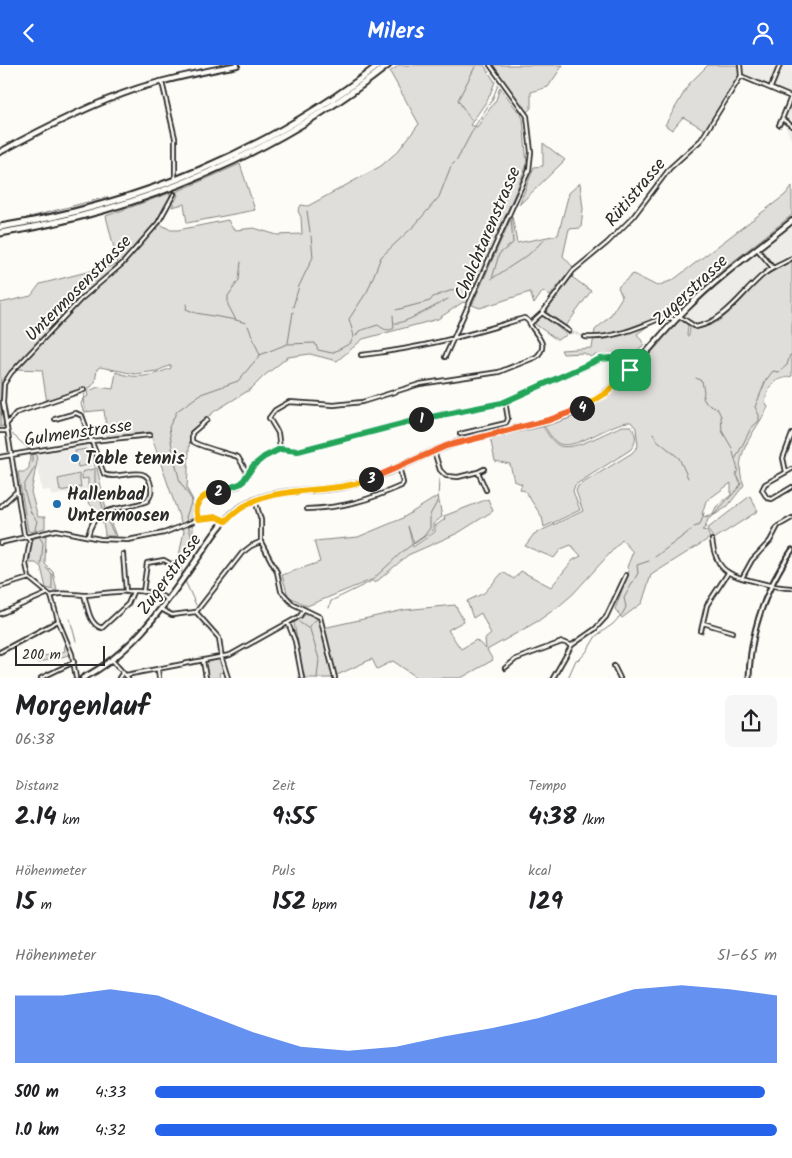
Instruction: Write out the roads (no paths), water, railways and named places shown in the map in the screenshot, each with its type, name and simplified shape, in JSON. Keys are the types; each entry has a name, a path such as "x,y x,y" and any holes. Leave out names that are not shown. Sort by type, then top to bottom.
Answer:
{"highway":[{"path":"0,227 59,216 113,202 200,171 290,126 380,65"},
{"path":"0,233 95,213 149,196 202,176 255,151 303,124 388,65"}],"main road":[{"path":"0,152 66,118 126,93 162,82 237,65"},
{"name":"Zugerstrasse","path":"83,678 112,660 135,640 161,609 226,521 240,508 255,500 273,494 335,489 353,485 434,450 469,439 549,420 578,410 606,393 630,370 679,315 717,280 792,221"}],"street":[{"name":"Chalchtarenstrasse","path":"445,357 530,170 531,152 527,117 490,65"},
{"path":"740,65 741,76 772,87 791,97 779,125"},
{"path":"772,87 780,65"},
{"name":"Rütistrasse","path":"531,323 542,313 573,271 607,243 633,217 670,168 701,140 741,76"},
{"path":"162,82 175,138 175,177"},
{"path":"782,119 792,126"},
{"name":"Untermosenstrasse","path":"29,578 26,564 30,541 25,536 6,425 3,389 7,378 81,299 122,264 158,223 174,195"},
{"path":"757,249 773,269"},
{"path":"679,315 696,327 711,321 773,269 792,258"},
{"path":"542,313 570,331"},
{"path":"585,337 607,337 666,316 675,320"},
{"path":"280,449 278,433 269,418 275,410 285,404 299,401 350,404 373,400 420,384 499,372 540,354 542,340 531,323 524,318 406,351 361,355"},
{"path":"198,519 197,506 202,497 239,486 260,459 280,449 298,451 419,419 505,401 600,359 611,358 630,370"},
{"path":"6,425 16,413 84,389"},
{"path":"460,434 506,423 508,419 505,401"},
{"path":"55,419 76,413 82,416 102,473 110,476 144,474 150,481 151,493 144,502 97,515 90,526 88,536"},
{"path":"208,420 192,433 192,441 196,445 208,446 222,453 238,457 248,474"},
{"path":"0,431 7,431"},
{"path":"786,472 783,458 792,434"},
{"name":"Gulmenstrasse","path":"0,457 92,441 150,435"},
{"path":"434,450 440,470 446,476 458,477 478,473 484,469"},
{"path":"307,509 331,508 359,503 400,486 403,483 399,466"},
{"path":"792,469 765,484 762,490 767,498 772,499 792,487"},
{"path":"478,473 486,490"},
{"path":"0,507 16,492"},
{"path":"255,500 261,520 260,542 277,572 281,591 293,604 320,617 336,678"},
{"path":"0,543 45,531 62,531 113,540 140,539 198,519 217,517 226,521"},
{"path":"742,578 752,559 770,541 778,526 792,519"},
{"path":"712,540 716,559 728,573 771,585 792,588"},
{"path":"161,609 172,615 196,612 242,553 260,542"},
{"path":"749,678 755,632 764,600 792,550"},
{"path":"123,554 126,592"},
{"path":"144,593 147,563 164,561 173,565 175,563"},
{"path":"702,631 707,605 728,573"},
{"path":"553,678 572,645 595,629 606,617 626,575"},
{"path":"0,587 29,578 51,596 74,662 76,678"},
{"path":"51,596 60,594 84,595 133,592 156,594 167,599"},
{"path":"84,595 92,620 96,626 102,628 131,601 133,592"},
{"path":"0,614 47,593"},
{"path":"112,660 127,677 235,653 300,616 304,609"},
{"path":"196,612 219,638 228,678"},
{"path":"0,652 58,620"},
{"path":"288,623 302,678"},
{"path":"703,623 733,632"},
{"path":"505,668 516,659 562,642 572,645"},
{"path":"203,661 206,678"},
{"path":"41,678 74,662"},
{"path":"614,666 620,678"},
{"path":"158,669 159,678"},
{"path":"119,678 123,672"}],"waterway":[{"path":"471,120 458,100 476,65"},
{"path":"475,126 492,100 498,85"},
{"path":"350,344 354,336 349,319 368,290 381,257 415,225 439,197 451,166 457,160 474,128"},
{"path":"307,211 310,232"},
{"path":"492,279 499,254 513,243 511,218"},
{"path":"293,307 299,286 313,257 311,236"},
{"path":"493,278 528,255 544,240"},
{"path":"241,262 239,280 228,296 228,305 236,320 246,323"},
{"path":"396,310 430,301 433,297 472,283"},
{"path":"395,323 412,318 448,299"},
{"path":"187,304 186,309 196,313 236,320"},
{"path":"288,343 293,312"},
{"path":"356,336 359,331 378,325 390,330 394,328 393,315"},
{"path":"248,326 260,355"},
{"path":"182,573 180,556 186,552 188,543 192,539 186,517 192,500 180,482 173,454 169,427 177,411 201,394 238,381 260,355 287,344 315,343 318,350 332,353 349,344"},
{"path":"736,458 751,428 759,421 759,415 755,407 766,380 773,371 779,372 787,365 790,355 792,355"},
{"path":"696,378 702,381 703,398 706,403 717,408 721,416 722,431 732,448"},
{"path":"85,394 81,404 89,428"},
{"path":"0,412 5,423"},
{"path":"653,433 657,440 679,458 688,478"},
{"path":"12,434 29,449"},
{"path":"90,444 95,467"},
{"path":"706,516 715,514 741,484 736,474 738,470 733,452"},
{"path":"32,456 32,463"},
{"path":"35,467 24,485 24,490 31,513 37,521 35,529 43,543 41,565"},
{"path":"95,470 95,482 103,508"},
{"path":"329,608 331,601 370,582 402,552 424,536 430,528 430,515 438,500 439,479"},
{"path":"694,527 700,525 704,513"},
{"path":"105,516 114,534"},
{"path":"655,557 691,530"},
{"path":"568,678 576,660 580,659 587,651 596,636 613,624 623,613 626,607 624,598 638,573 637,565 649,561"},
{"path":"46,568 52,574 52,588"},
{"path":"185,581 196,605"},
{"path":"317,678 319,659 309,626 318,618"},
{"path":"70,619 76,641"},
{"path":"299,622 309,629"}],"tunnel":[{"path":"569,331 585,337"}],"place":[{"name":"Table tennis","path":"75,458"},
{"name":"Hallenbad Untermoosen","path":"57,504"}]}
